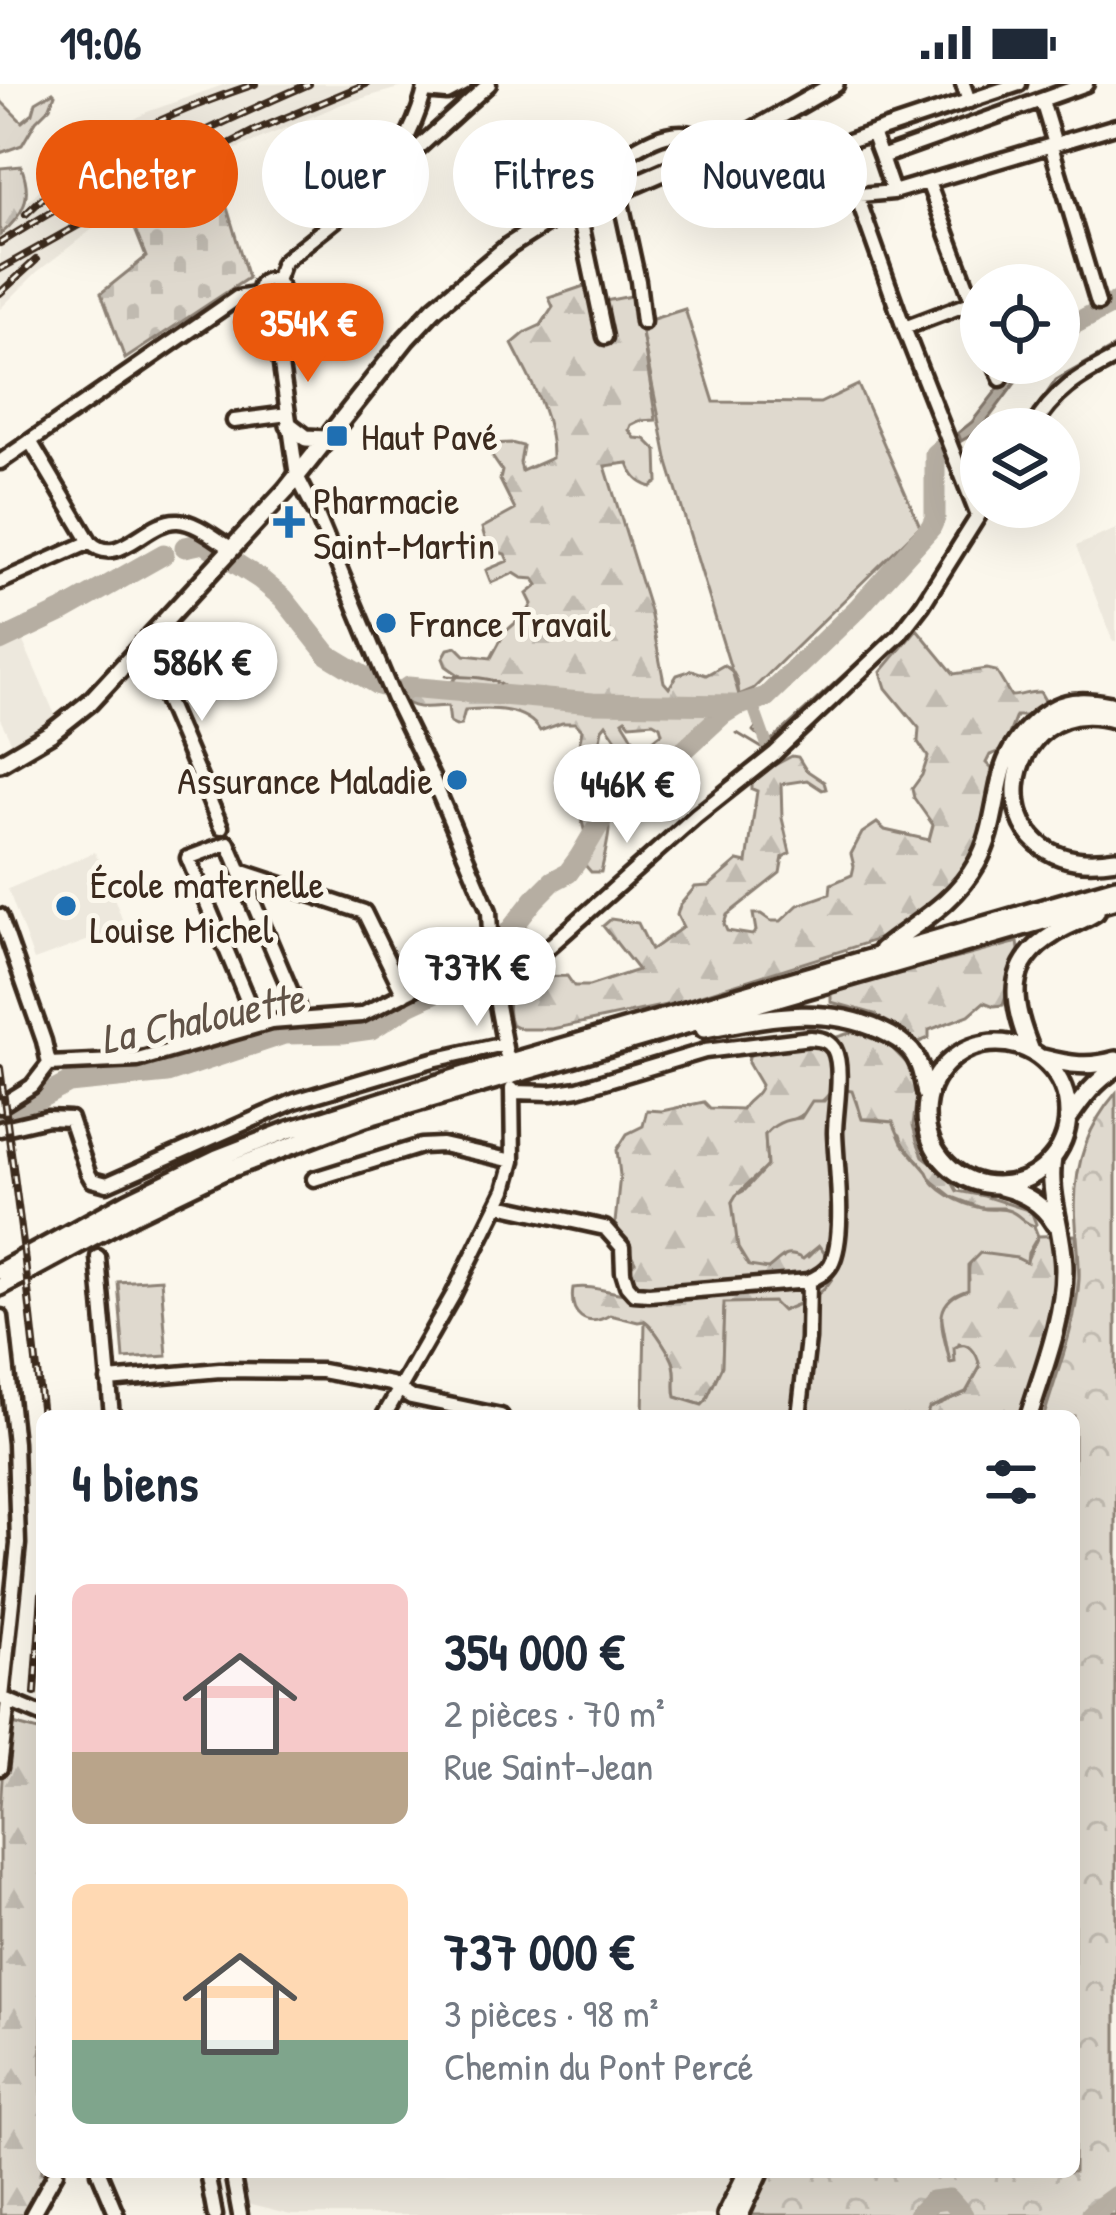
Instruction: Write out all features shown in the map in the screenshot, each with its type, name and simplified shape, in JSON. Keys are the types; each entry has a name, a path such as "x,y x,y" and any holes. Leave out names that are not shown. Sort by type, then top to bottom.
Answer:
{"main road":[{"path":"772,120 835,84"},
{"path":"0,763 75,716 297,476 434,309 537,228"},
{"path":"288,420 306,438 326,439"},
{"path":"875,956 953,898 978,862 993,824 1003,767 1021,735 1057,706 1076,702 1116,706"},
{"path":"1116,720 1086,716 1054,724 1027,749 1019,768 1016,805 1024,826 1042,848 1070,861 1116,859"},
{"path":"0,1270 217,1158 290,1130 875,956 1114,896"},
{"path":"0,1287 170,1197 365,1118 1114,896"},
{"path":"1068,1120 1062,1084 1036,1054 1016,1011 1014,989 1018,974 1039,944 1085,920 1114,896"},
{"path":"677,1028 698,1030 796,1014 831,1015 863,1022 893,1036 911,1052 921,1070 926,1125 937,1153 959,1174 1031,1198 1048,1212 1059,1231"},
{"path":"927,1099 940,1070 960,1052 978,1045 1000,1042 1072,1066 1116,1064"},
{"path":"1031,1410 1062,1299 1064,1271 1051,1183 1054,1156 1083,1096 1116,1064"},
{"path":"989,1185 1031,1176 1054,1156"},
{"path":"726,2215 744,2178"},
{"path":"740,2215 757,2178"}],"street":[{"path":"413,120 426,87 447,93 464,84"},
{"path":"429,138 489,84"},
{"path":"963,84 969,101"},
{"path":"867,135 1019,84"},
{"path":"881,158 1086,84"},
{"path":"1042,100 1098,303"},
{"path":"867,195 893,192 1116,126"},
{"path":"872,133 893,192"},
{"path":"928,182 960,267"},
{"path":"867,224 960,462"},
{"path":"276,281 283,262 323,228"},
{"path":"582,228 605,338"},
{"path":"623,228 638,281 643,322"},
{"path":"259,294 264,282 276,281"},
{"path":"272,303 282,293 276,281"},
{"path":"259,294 272,303"},
{"path":"0,462 237,298 259,294"},
{"path":"0,1129 47,1118 70,1119 88,1173 92,1180 107,1184 295,1101 433,1060 505,1049 492,978 489,910 297,476 272,303"},
{"path":"904,328 960,307"},
{"path":"1046,408 1064,388 1116,358"},
{"path":"234,421 288,420"},
{"path":"30,441 90,542 102,551 113,551 162,524 177,521 191,524 226,553"},
{"path":"495,995 794,735 898,635 971,528"},
{"path":"0,582 90,542"},
{"path":"130,659 161,690 220,827"},
{"path":"250,1007 188,858 228,843 298,1018"},
{"path":"241,871 364,912 404,994"},
{"path":"0,916 44,1041 46,1069 32,1086 0,1106"},
{"path":"46,1069 138,1060 298,1018 361,1016 446,970 490,955"},
{"path":"387,1410 500,1205 513,1160 512,1087 551,1093 704,1051 790,1039 822,1039 831,1044 838,1064 837,1228 831,1264 809,1281 634,1293 623,1272 622,1247 605,1228 500,1205"},
{"path":"314,1179 421,1146 442,1145 513,1160"},
{"path":"98,1257 111,1410"},
{"path":"801,1410 809,1281"},
{"path":"0,1768 18,1544 15,1443 1,1317"},
{"path":"108,1380 220,1370 322,1371 391,1384 411,1397 473,1410"},
{"path":"0,1451 15,1443"},
{"path":"3,1699 36,1713"},
{"path":"32,2215 53,2178"},
{"path":"101,2178 113,2211"},
{"path":"208,2178 215,2215"},
{"path":"233,2178 240,2215"}],"shaded area":[{"path":"226,84 413,84 304,120 262,120 262,138 238,148 238,120 133,120"},
{"path":"36,193 36,228 94,228 37,272 0,309 0,230"},
{"path":"1002,384 1014,384 996,408 983,408"},
{"path":"1116,529 1116,641 1113,642 1076,546"},
{"path":"21,637 56,717 13,745 0,719 0,645"},
{"name":"École maternelle Louise Michel","path":"95,852 125,927 34,960 8,889"},
{"path":"241,2178 736,2178 718,2215 291,2215 247,2204"}],"green space":[{"path":"55,94 22,145 0,153 0,100 22,122 33,113 36,102"},
{"path":"21,166 24,204 0,235 0,168"},
{"path":"135,228 233,228 248,278 125,359 101,293 146,257"},
{"path":"590,284 595,303 636,295 656,420 639,421 629,430 657,451 658,482 651,487 642,483 628,463 605,466 650,611 664,682 669,688 677,675 692,670 706,675 724,665 732,671 739,695 705,720 680,766 672,768 663,756 646,771 638,791 630,792 618,776 662,733 653,722 623,721 635,744 631,758 625,758 606,724 596,760 590,761 581,778 562,788 558,785 571,774 571,761 582,758 578,750 582,730 575,723 540,731 517,713 485,709 465,710 461,725 456,726 450,723 448,706 416,707 400,698 401,691 440,687 459,675 446,666 443,658 448,649 457,647 465,655 491,658 505,632 532,604 527,594 538,585 534,579 514,573 491,583 486,570 508,561 505,554 488,549 482,528 515,510 500,480 502,471 487,449 490,444 523,446 522,471 552,458 545,413 512,344 541,325 553,307 549,298"},
{"path":"685,309 714,402 820,403 858,385 920,526 753,689 739,695 668,463 640,323"},
{"path":"917,629 954,674 996,671 1011,696 1040,692 1050,709 1037,716 1016,716 1003,750 990,755 986,763 994,771 1001,796 959,887 901,932 676,1003 552,1029 522,1029 511,1024 510,999 522,984 567,976 574,986 589,986 638,970 603,926 611,919 638,923 651,950 683,927 677,915 680,905 695,887 709,886 738,861 747,863 757,791 752,783 792,756 824,782 826,789 807,780 781,784 790,853 783,857 780,873 727,915 727,931 752,935 756,931 753,914 781,921 798,905 830,894 831,884 852,875 851,854 862,833 877,823 885,830 929,840 933,825 912,789 928,757 918,742 919,728 886,688 881,672"},
{"path":"591,788 603,795 609,825 601,872 591,872 585,865 586,840 578,802"},
{"path":"1018,942 1020,957 1003,1005 984,1002 969,1015 929,1030 929,1038 914,1044 875,1014 831,1002 831,994 843,986"},
{"path":"855,1032 889,1045 916,1073 913,1125 923,1156 948,1175 957,1191 1031,1211 1036,1224 1024,1223 1003,1208 981,1208 952,1197 928,1178 900,1135 877,1119 862,1119 857,1101 829,1094 765,1135 767,1166 732,1202 736,1220 783,1258 786,1254 808,1257 819,1246 835,1274 819,1293 782,1311 777,1307 724,1309 722,1366 706,1401 702,1405 676,1397 673,1361 645,1321 610,1315 587,1320 574,1306 573,1288 638,1295 628,1268 635,1262 615,1223 620,1175 617,1150 627,1134 643,1126 647,1110 704,1102 710,1108 742,1109 761,1085 748,1063 749,1056 758,1051"},
{"path":"834,1088 852,1091 862,1119 893,1122 902,1143 942,1191 973,1206 1010,1211 1034,1226 1038,1236 1027,1263 980,1253 968,1265 968,1290 955,1295 943,1310 950,1363 955,1362 954,1348 964,1345 972,1348 979,1362 966,1392 928,1410 643,1410 645,1321 673,1361 676,1397 702,1405 722,1366 724,1303 773,1302 782,1311 813,1297 831,1281 835,1273 826,1265 819,1246 803,1259 788,1255 768,1269 749,1266 738,1248 732,1202 767,1166 765,1135 781,1122 801,1118 812,1101 824,1101"},
{"path":"1116,1093 1116,2215 749,2215 768,2178 1080,2178 1080,1410 1046,1410 1077,1297 1078,1171 1088,1138"},
{"path":"1076,1235 1079,1278 1046,1410 928,1410 966,1392 980,1367 971,1349 959,1344 955,1363 950,1363 941,1315 946,1302 969,1280 973,1258 980,1252 1026,1262 1038,1236"},
{"path":"161,1279 167,1356 124,1359 118,1282"},
{"path":"6,1722 36,1730 36,2178 56,2178 29,2215 0,2215 0,1808"}],"waterway":[{"name":"La Chalouette","path":"1080,321 1116,302"},
{"path":"1037,408 1056,380 1116,346"},
{"name":"La Chalouette","path":"0,1119 69,1083 167,1073 284,1034 371,1029 409,1005 484,976 497,965 509,932 534,900 568,873 614,799 671,762 723,714 766,697 858,608 931,527 935,454 942,448"},
{"path":"737,733 762,748 767,745 900,623 960,528"},
{"path":"185,547 204,543 260,579 283,598 328,655 378,685 403,692 408,687 593,703 735,705"},
{"path":"0,641 164,554"},
{"path":"446,676 492,680 516,697"},
{"path":"752,703 760,723 753,731 767,744"},
{"path":"752,703 767,745"},
{"path":"1090,2215 1116,2196"},
{"path":"918,2215 932,2201 949,2199 963,2215"}],"railway":[{"path":"26,214 79,168 132,134 255,84"},
{"path":"0,243 152,158 309,84"},
{"path":"0,269 254,131 366,84"},
{"path":"0,293 36,260"},
{"path":"0,1068 41,1410"},
{"path":"35,1693 36,1679"}],"place":[{"name":"Haut Pavé","path":"337,436"},
{"name":"Pharmacie Saint-Martin","path":"289,522"},
{"name":"France Travail","path":"386,623"},
{"name":"Assurance Maladie","path":"457,780"},
{"name":"École maternelle Louise Michel","path":"66,906"}]}
